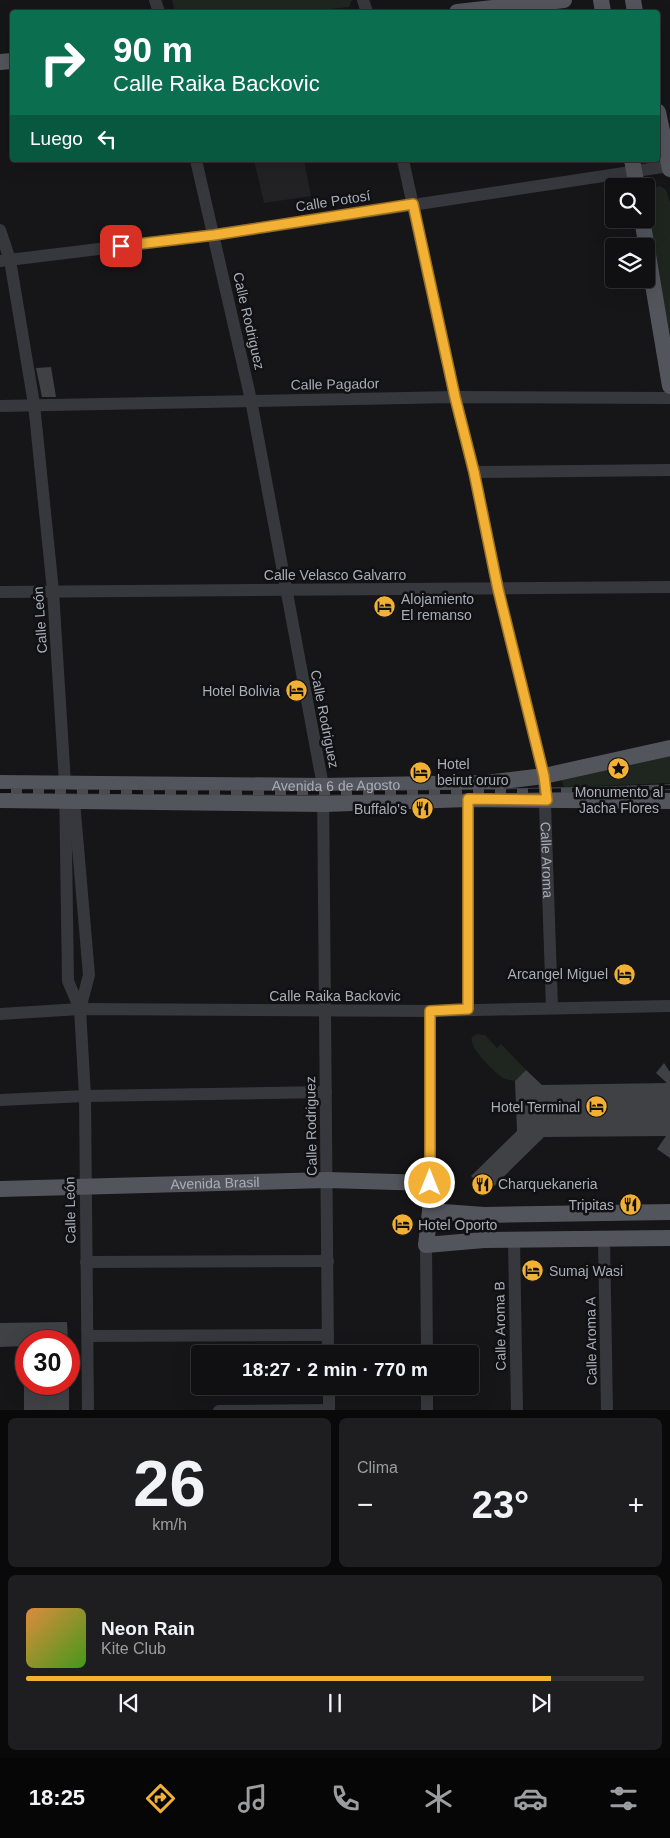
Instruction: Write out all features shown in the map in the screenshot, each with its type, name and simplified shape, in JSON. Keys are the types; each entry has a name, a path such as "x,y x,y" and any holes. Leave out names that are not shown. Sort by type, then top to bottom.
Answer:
{"main road":[{"path":"475,10 564,0"},
{"path":"660,121 670,167"},
{"path":"644,228 670,386"},
{"name":"Avenida 6 de Agosto","path":"0,784 322,786 486,783 544,776 670,748"},
{"name":"Avenida 6 de Agosto","path":"0,800 324,804 468,799 670,801"},
{"name":"Avenida Brasil","path":"0,1189 85,1189 327,1180 430,1183"},
{"path":"430,1183 430,1211 426,1245 670,1238"},
{"path":"430,1211 484,1215 670,1212"}],"street":[{"name":"Calle Rodriguez","path":"196,162 251,400 322,786 324,804 328,1345"},
{"name":"Calle Aroma","path":"403,162 455,397 474,472 498,589 544,776 547,800 552,1007"},
{"name":"Calle Potosí","path":"5,261 214,235 670,167"},
{"name":"Calle León","path":"0,230 34,404 53,590 66,783 89,975 80,1008 85,1096 88,1410"},
{"name":"Calle Pagador","path":"0,406 455,397 670,398"},
{"path":"474,472 670,470"},
{"name":"Calle Velasco Galvarro","path":"0,592 53,590 286,591 670,587"},
{"path":"468,799 468,1009"},
{"name":"Calle León","path":"69,801 68,981 80,1008"},
{"name":"Calle Raika Backovic","path":"0,1014 80,1008 430,1011 670,1006"},
{"path":"430,1011 430,1183"},
{"path":"0,1100 85,1096 326,1092"},
{"name":"Calle Aroma A","path":"604,1240 607,1410"},
{"name":"Calle Aroma B","path":"514,1241 517,1410"},
{"path":"426,1245 426,1345"},
{"path":"86,1262 328,1261"},
{"path":"88,1336 328,1335"},
{"path":"219,1410 329,1410 329,1395"},
{"path":"426,1395 426,1410"}],"shaded area":[{"path":"172,0 352,0 349,7 321,10 174,10"},
{"path":"254,162 304,162 311,196 264,203"},
{"path":"660,186 666,190 670,203 670,366 655,268 655,238 650,238 649,228 655,228 655,188"},
{"path":"670,754 670,783 564,787 561,778"},
{"path":"477,1034 485,1035 497,1048 501,1044 526,1070 515,1081 503,1078 488,1065 474,1047 472,1037"}],"building":[{"path":"51,367 56,397 42,397 36,368"},
{"path":"664,1063 670,1072 670,1158 657,1149 666,1136 544,1137 488,1192 471,1176 517,1131 515,1081 526,1070 542,1085 667,1083 656,1073"},
{"path":"67,1322 67,1330 15,1330 15,1346 0,1347 0,1323"},
{"path":"24,1395 69,1395 69,1410 24,1410"}],"railway":[{"path":"0,791 419,792 670,787"}],"place":[{"name":"Alojamiento El remanso","path":"385,607"},
{"name":"Hotel Bolivia","path":"296,691"},
{"name":"Monumento al Jacha Flores","path":"619,769"},
{"name":"Hotel beirut oruro","path":"421,772"},
{"name":"Buffalo's","path":"423,809"},
{"name":"Arcangel Miguel","path":"624,974"},
{"name":"Hotel Terminal","path":"596,1107"},
{"name":"Charquekaneria","path":"482,1184"},
{"name":"Tripitas","path":"630,1205"},
{"name":"Hotel Oporto","path":"402,1225"},
{"name":"Sumaj Wasi","path":"533,1271"}],"route":[{"path":"121,246 214,235 413,204 455,397 474,472 498,589 544,776 547,800 468,799 468,1009 430,1011 430,1183"}]}
